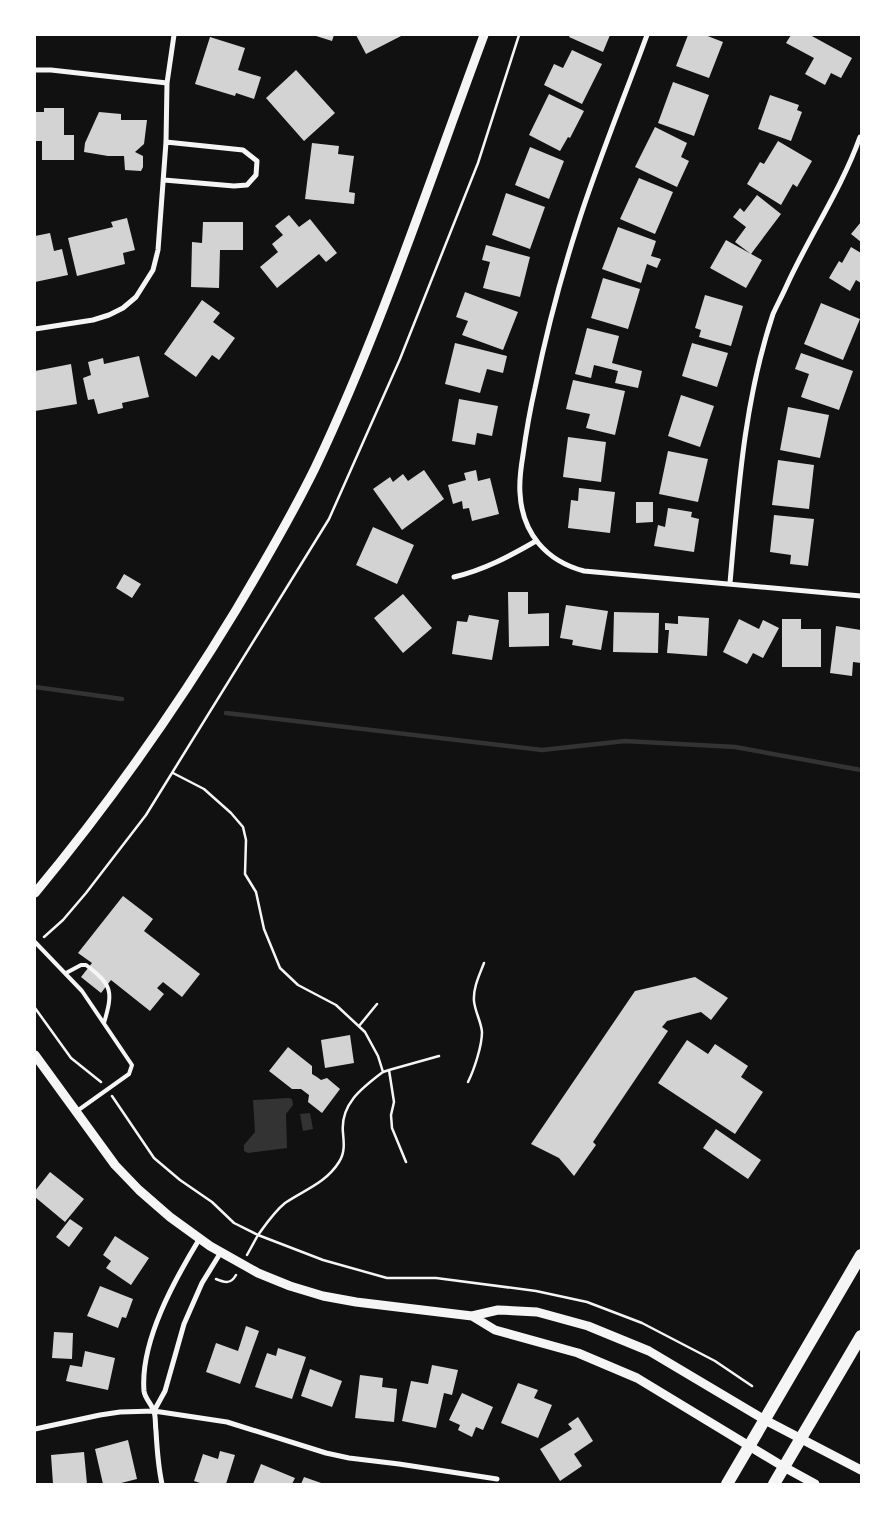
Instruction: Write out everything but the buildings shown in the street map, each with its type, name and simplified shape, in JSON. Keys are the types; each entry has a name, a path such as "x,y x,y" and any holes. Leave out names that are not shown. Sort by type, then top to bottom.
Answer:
{"main road":[{"path":"727,1484 861,1255"},
{"path":"774,1484 861,1336"}],"street":[{"path":"35,329 93,320 123,308 136,297 153,270 158,250 164,180 166,83 174,35"},
{"path":"35,893 90,826 174,710 285,526 315,467 360,362 392,283 484,35"},
{"path":"647,35 577,225 543,348 528,419 520,478 522,507 526,521 536,542 544,551 568,567 584,571 861,596"},
{"path":"35,70 51,70 166,83"},
{"path":"730,583 744,446 751,401 771,322 796,264 852,161 860,138"},
{"path":"164,180 234,186 248,184 256,175 258,161 243,150 166,142"},
{"path":"454,576 491,564 536,542"},
{"path":"35,1055 115,1165 139,1190 170,1217 200,1238 258,1273 290,1286 323,1296 356,1302 472,1316 498,1310 537,1312 588,1326 649,1351 765,1420 861,1470"},
{"path":"162,1484 154,1411 144,1393 146,1362 153,1334 165,1301 200,1238"},
{"path":"154,1411 165,1391 184,1324 202,1283 221,1252"},
{"path":"472,1316 495,1330 578,1353 637,1378 815,1484"},
{"path":"35,1429 100,1415 120,1412 154,1411 228,1422 326,1453 349,1458 497,1479"}],"lane":[{"path":"36,943 82,991 132,1065 129,1074 76,1112"},
{"path":"66,973 81,965 86,965 104,981 109,988 110,998 104,1023"}],"path":[{"path":"36,943 64,920 146,815 329,519 400,359 478,163 519,35"},
{"path":"172,773 204,789 231,813 243,827 246,840 245,874 259,900 264,928 280,968 298,985 336,1005 358,1026 370,1040 378,1056 382,1072"},
{"path":"468,1082 475,1068 482,1034 474,1002 476,984 484,963"},
{"path":"358,1026 377,1004"},
{"path":"35,1008 71,1058 101,1082 154,1158 180,1180 212,1202 234,1223 258,1235 272,1216 285,1203 315,1186 339,1163 344,1148 343,1123 348,1107 352,1099 364,1086 382,1072 439,1056"},
{"path":"389,1070 394,1102 391,1115 392,1128 406,1162"}],"shaded area":[{"path":"292,1099 293,1105 286,1114 287,1148 248,1153 244,1151 244,1145 255,1132 253,1100"},
{"path":"310,1113 313,1129 303,1131 300,1114"}],"waterway":[{"path":"35,687 122,699"},
{"path":"226,713 542,750 625,741 735,747 861,770"}]}
